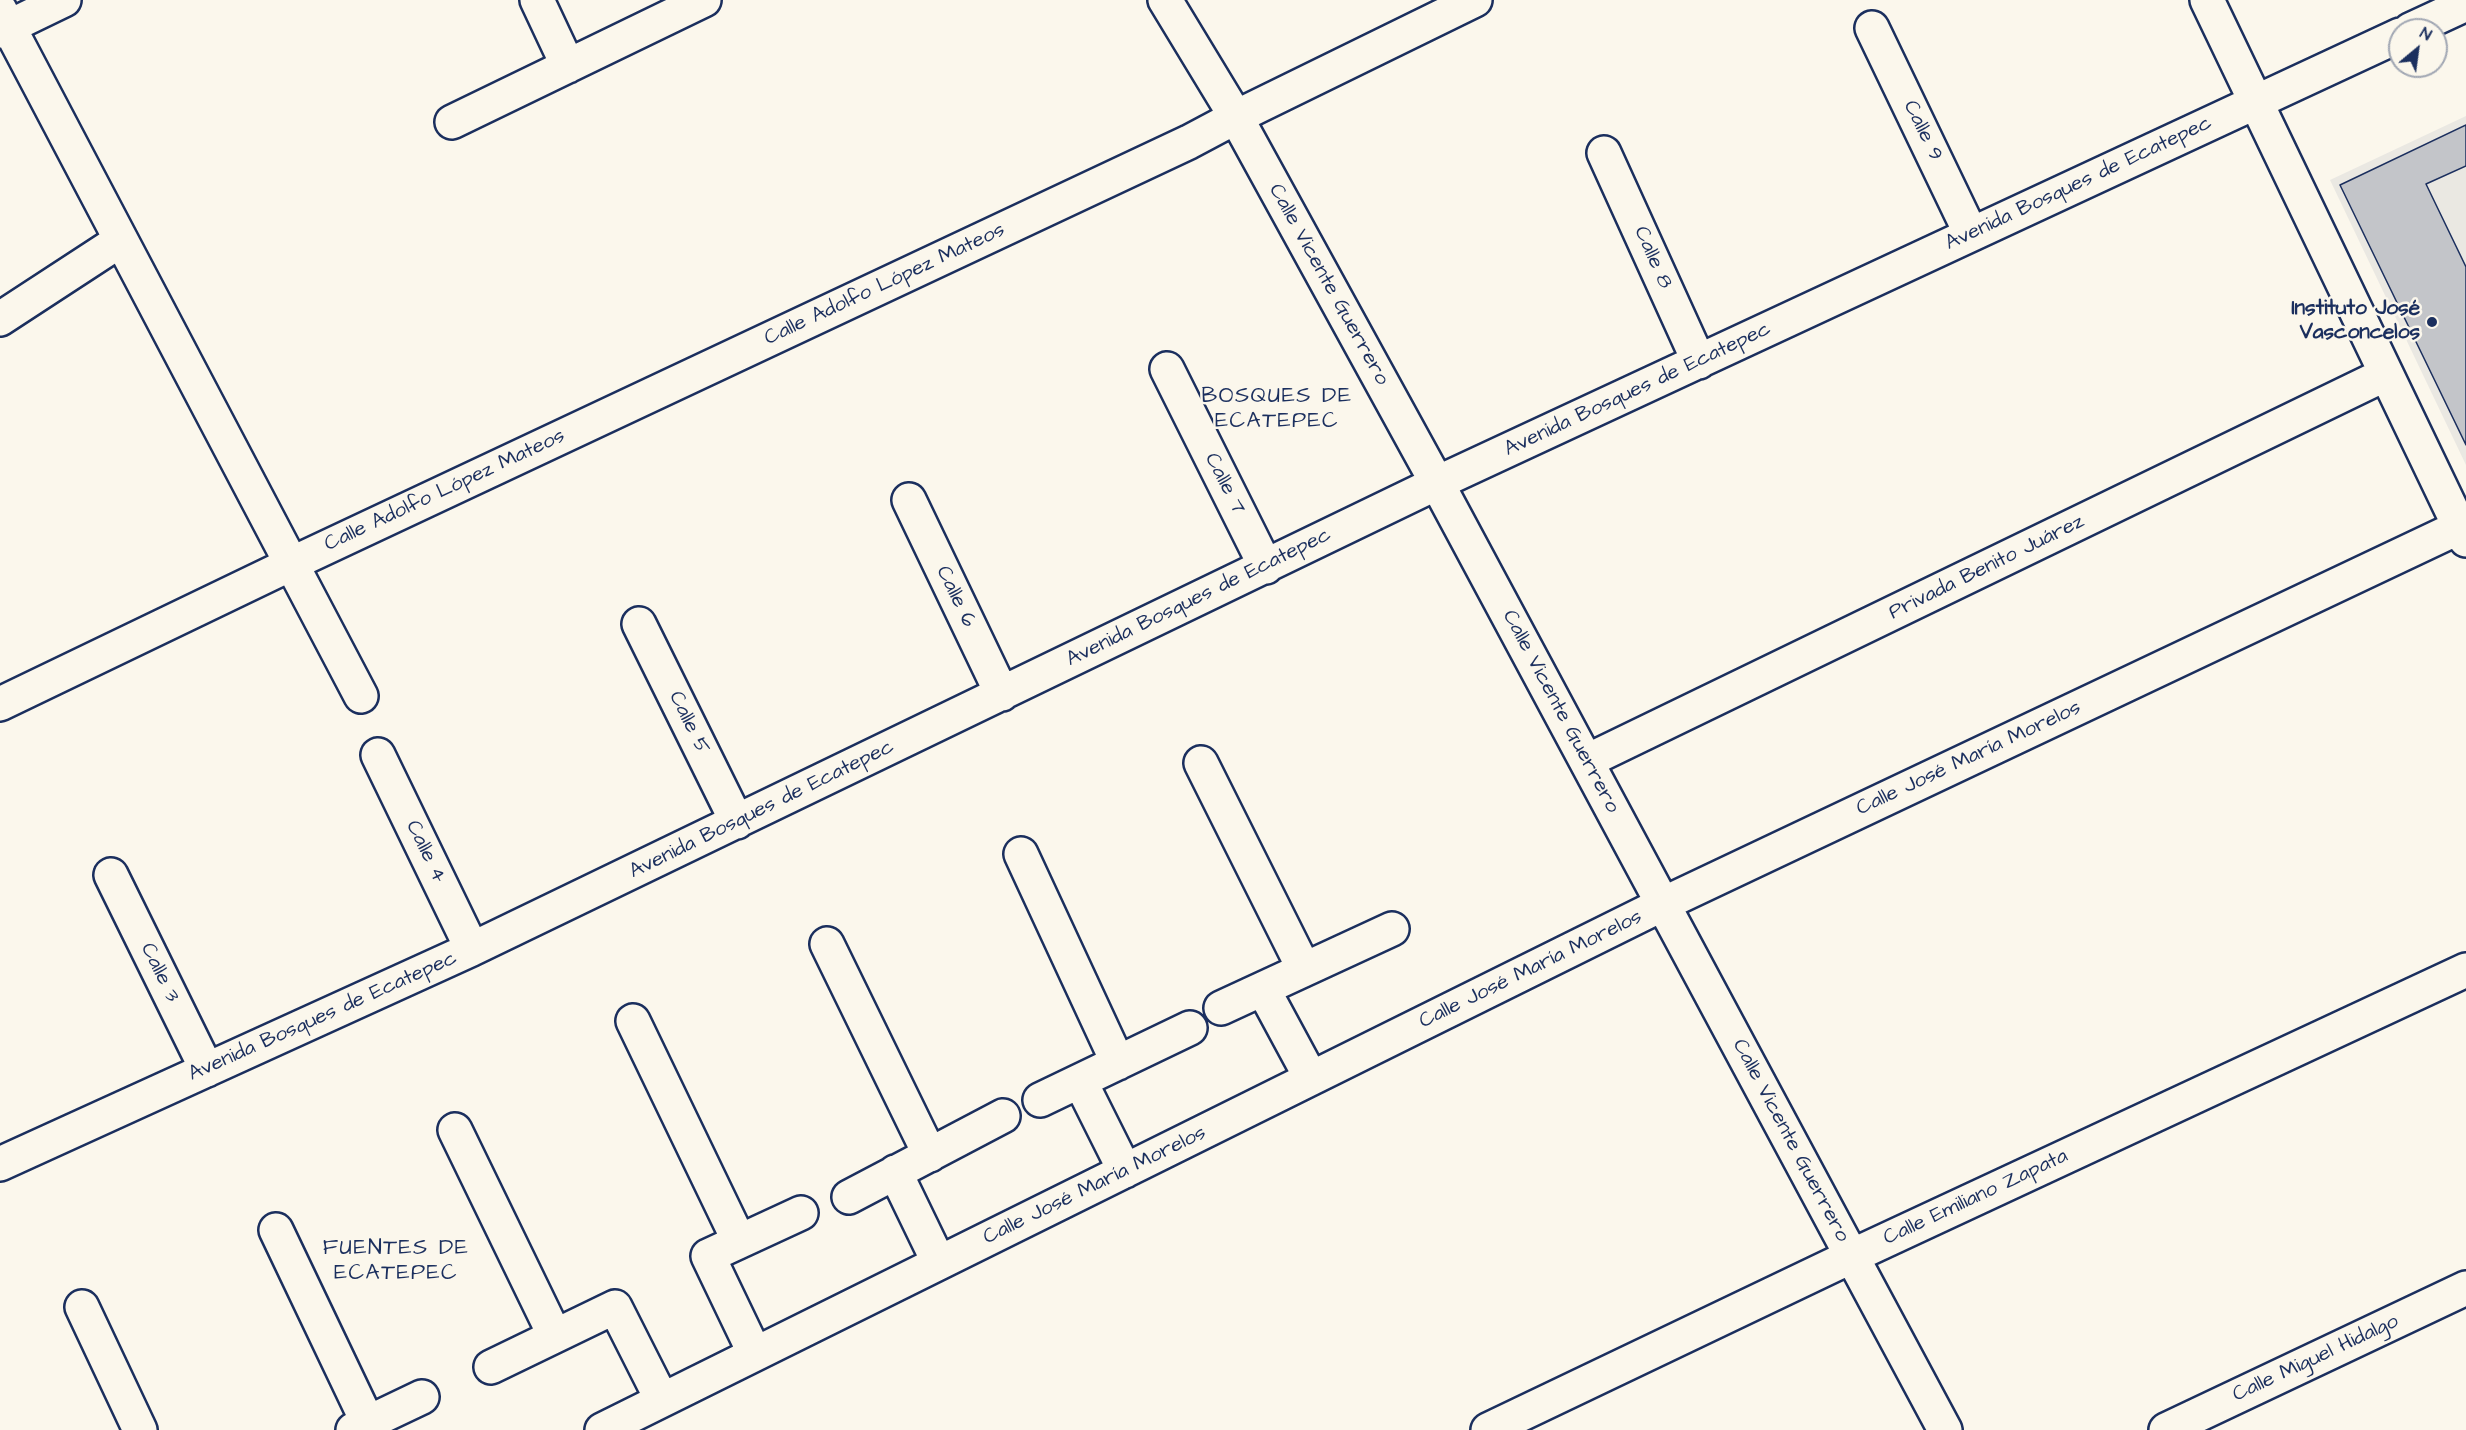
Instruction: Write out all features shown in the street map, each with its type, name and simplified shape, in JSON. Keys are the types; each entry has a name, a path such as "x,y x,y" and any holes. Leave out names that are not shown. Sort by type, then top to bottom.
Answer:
{"street":[{"path":"64,0 3,22 121,240 361,696"},
{"path":"537,0 568,66"},
{"path":"452,122 704,0"},
{"name":"Calle Vicente Guerrero","path":"1165,0 1236,117 1437,483 1945,1430"},
{"name":"Calle Adolfo López Mateos","path":"0,704 292,563 1190,142 1236,117 1475,0"},
{"path":"2207,0 2386,374 2464,531"},
{"path":"2421,17 2466,4"},
{"name":"Calle 9","path":"1872,28 1971,234"},
{"name":"Avenida Bosques de Ecatepec","path":"0,1164 472,950 1437,483 2388,40"},
{"name":"Calle 8","path":"1604,153 1699,362"},
{"path":"0,319 121,240"},
{"name":"Calle 7","path":"1167,369 1266,567"},
{"name":"Privada Benito Juárez","path":"1587,761 2386,374"},
{"name":"Calle 6","path":"909,500 1002,694"},
{"name":"Calle José María Morelos","path":"602,1430 1663,904 2464,531"},
{"name":"Calle 5","path":"639,624 737,822"},
{"name":"Calle 4","path":"378,755 472,950"},
{"path":"1201,764 1304,969"},
{"path":"1021,854 1118,1063"},
{"name":"Calle 3","path":"111,875 207,1070"},
{"path":"1221,1008 1392,929"},
{"path":"827,944 930,1155"},
{"name":"Calle Emiliano Zapata","path":"1488,1430 1852,1256 2466,970"},
{"path":"1263,989 1311,1078"},
{"path":"633,1021 739,1241"},
{"path":"1040,1100 1190,1028"},
{"path":"1080,1081 1125,1171"},
{"path":"849,1197 1003,1116"},
{"path":"454,1130 555,1336"},
{"path":"895,1172 939,1263"},
{"path":"755,1354 708,1256 801,1213"},
{"path":"276,1230 360,1426 422,1397"},
{"name":"Calle Miguel Hidalgo","path":"2166,1430 2466,1288"},
{"path":"82,1307 140,1430"},
{"path":"491,1367 615,1307 662,1400"}],"shaded area":[{"name":"Instituto José Vasconcelos","path":"2466,116 2466,465 2330,180"}],"building":[{"name":"Instituto José Vasconcelos","path":"2466,125 2466,166 2426,184 2466,267 2466,445 2340,185"}],"place":[{"name":"Instituto José Vasconcelos","path":"2432,322"}],"district":[{"name":"BOSQUES DE ECATEPEC","path":"1277,410"},
{"name":"FUENTES DE ECATEPEC","path":"396,1262"}]}
